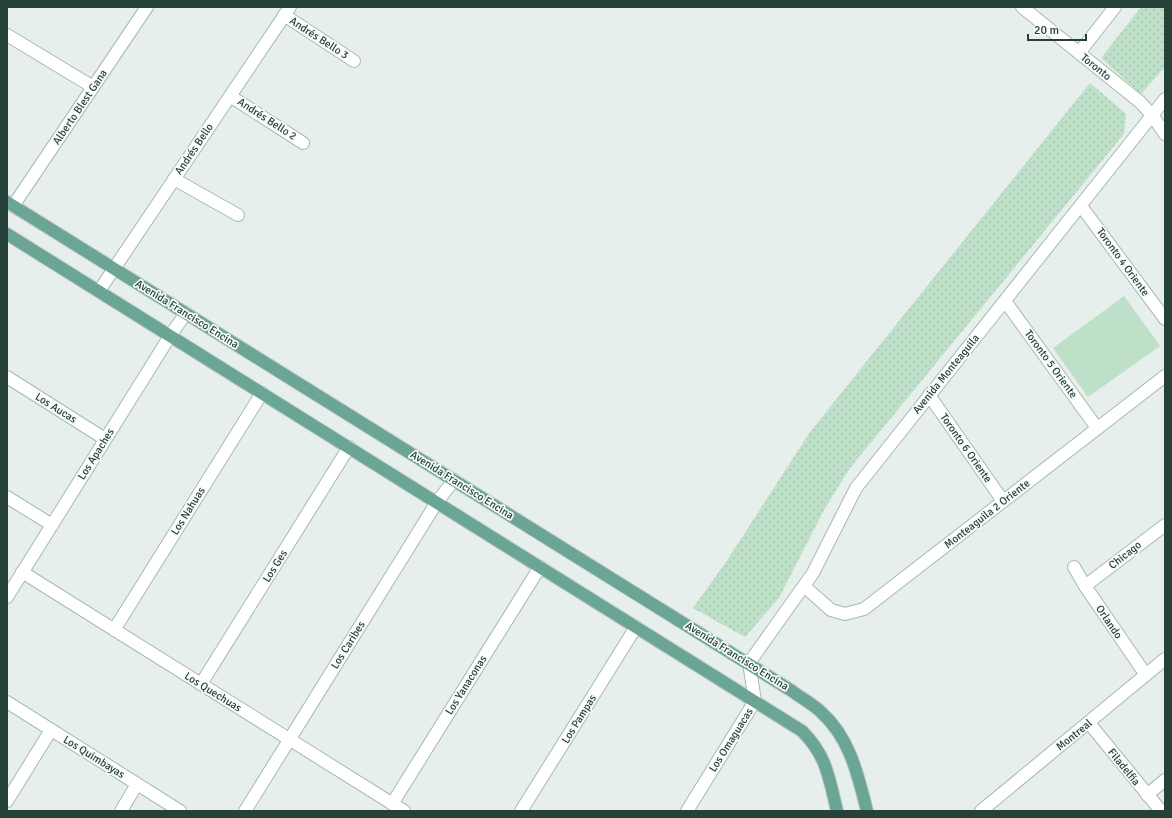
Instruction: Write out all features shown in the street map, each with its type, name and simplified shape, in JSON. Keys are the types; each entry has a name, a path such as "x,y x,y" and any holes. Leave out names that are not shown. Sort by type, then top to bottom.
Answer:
{"main road":[{"name":"Avenida Francisco Encina","path":"10,204 792,691 821,712 834,726 843,739 856,768 868,809"},
{"path":"7,234 802,731 817,748 826,766 837,811"}],"street":[{"name":"Alberto Blest Gana","path":"10,204 93,87 147,7"},
{"name":"Toronto","path":"1022,7 1140,102 1165,134"},
{"path":"1079,53 1115,7"},
{"name":"Andrés Bello 3","path":"287,11 354,61"},
{"name":"Andrés Bello","path":"99,292 287,11"},
{"path":"7,35 93,87"},
{"name":"Andrés Bello 2","path":"230,96 303,143"},
{"name":"Avenida Monteaguila","path":"748,663 814,573 856,488 1165,99"},
{"path":"174,179 238,215"},
{"name":"Toronto 4 Oriente","path":"1081,206 1165,319"},
{"name":"Toronto 5 Oriente","path":"1005,301 1097,428"},
{"name":"Los Apaches","path":"7,597 105,439 186,313"},
{"name":"Monteaguila 2 Oriente","path":"804,586 830,610 845,614 864,609 1165,376"},
{"name":"Los Aucas","path":"7,377 105,439"},
{"name":"Los Nahuas","path":"114,630 262,393"},
{"name":"Toronto 6 Oriente","path":"930,396 1003,501"},
{"name":"Los Ges","path":"201,684 349,448"},
{"name":"Los Caribes","path":"245,811 437,502 454,480"},
{"path":"7,497 52,525"},
{"name":"Chicago","path":"1085,586 1165,524"},
{"name":"Los Yanaconas","path":"392,804 540,567"},
{"name":"Orlando","path":"1074,567 1085,586 1146,675"},
{"name":"Los Quechuas","path":"22,572 404,811"},
{"name":"Los Pampas","path":"521,811 636,627"},
{"name":"Montreal","path":"982,811 1165,659"},
{"name":"Los Omaguacas","path":"687,811 755,701 748,663"},
{"name":"Los Quimbayas","path":"7,702 180,811"},
{"name":"Filadelfia","path":"1089,723 1161,811"},
{"path":"7,801 51,730"},
{"path":"1147,795 1165,780"},
{"path":"121,811 137,784"}],"green space":[{"path":"1141,7 1165,7 1165,67 1141,94 1101,58"},
{"path":"1090,83 1126,114 1124,134 850,468 825,508 779,598 745,637 693,608 726,562 810,432"},
{"path":"1124,296 1160,346 1088,397 1053,348"}]}
